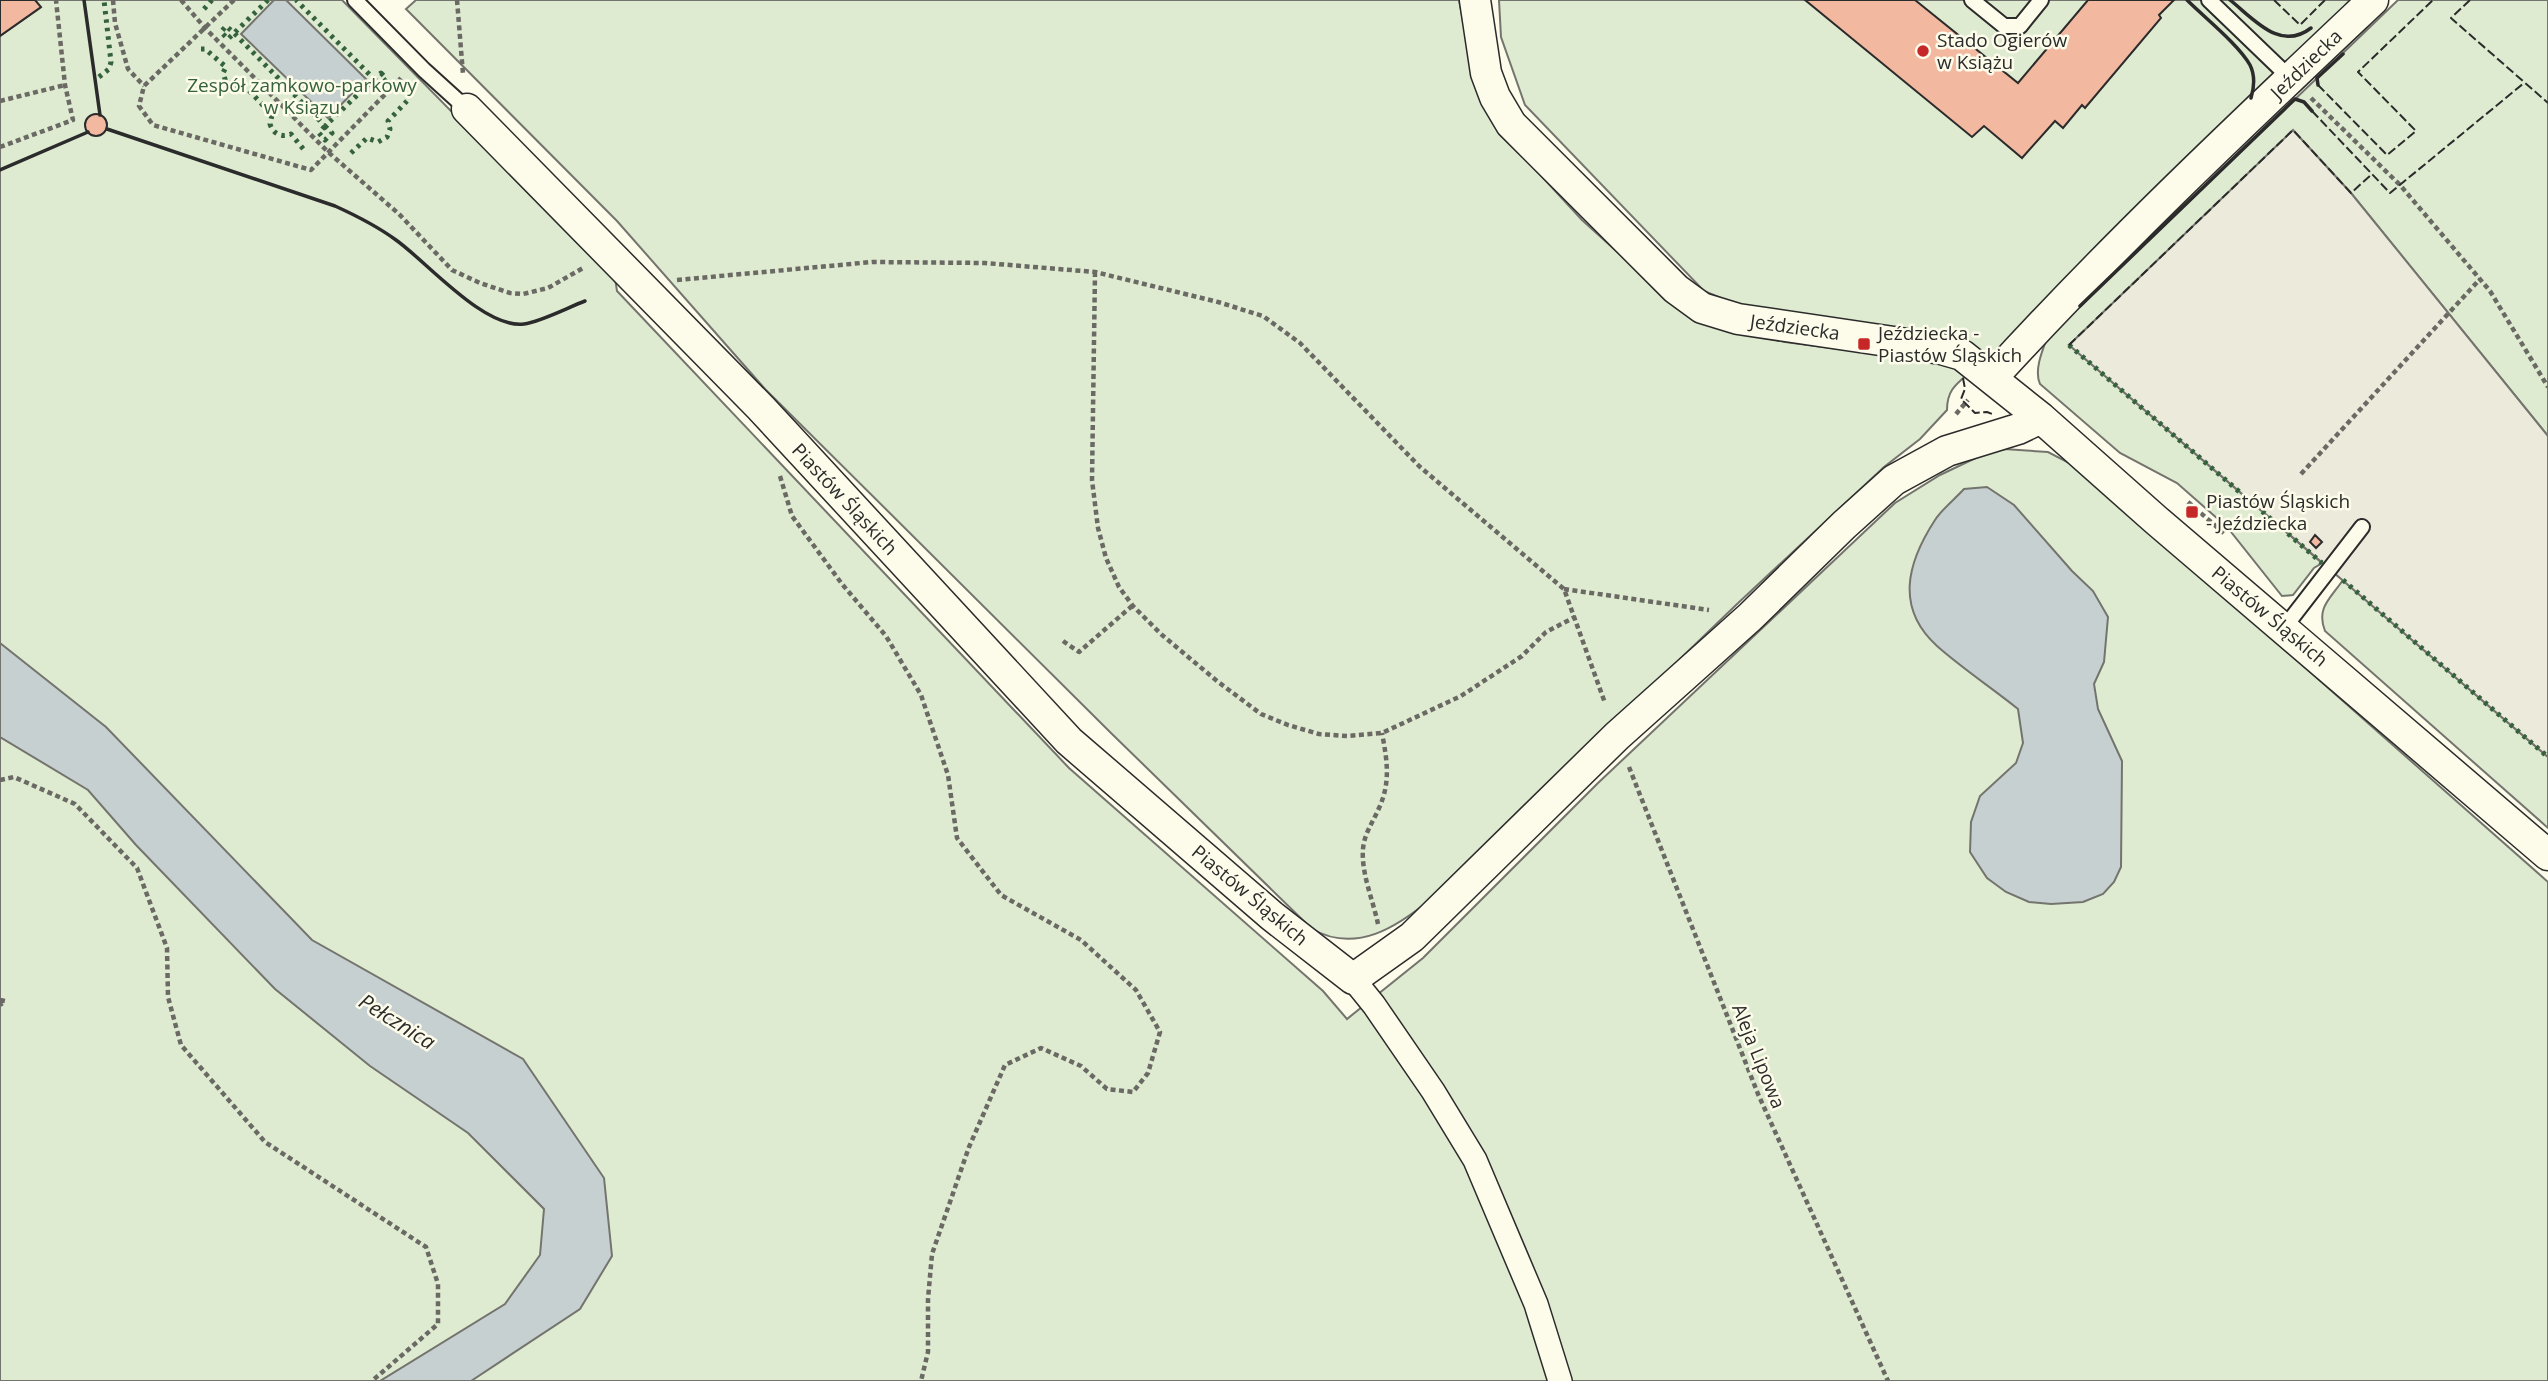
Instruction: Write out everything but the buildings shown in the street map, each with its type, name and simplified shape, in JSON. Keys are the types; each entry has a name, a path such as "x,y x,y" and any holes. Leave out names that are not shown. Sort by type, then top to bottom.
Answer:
{"street":[{"name":"Jeździecka","path":"1475,0 1486,73 1495,97 1511,124 1676,289 1702,308 1738,319 1941,349 1962,355 1992,377 2035,330 2290,78 2373,0"},
{"name":"Piastów Śląskich","path":"467,109 770,418 1069,741 1272,916 1353,979"},
{"name":"Piastów Śląskich","path":"1992,377 2548,855"},
{"path":"1560,1381 1536,1304 1475,1160 1426,1081 1353,979 1388,954 1441,909 1617,736 1749,617 1894,480 1947,451 2018,429 2041,418"}],"lane":[{"name":"Piastów Śląskich","path":"355,0 467,109"},
{"path":"1972,0 2004,26 2020,26 2040,0"},
{"path":"2209,0 2290,78"},
{"path":"2284,628 2362,527"}],"path":[{"path":"0,147 73,120 65,85 56,0"},
{"path":"113,0 115,23 128,69 144,86"},
{"path":"181,0 205,28 328,152 399,214 452,270 510,293 534,293 548,288 607,253"},
{"path":"234,0 144,86 139,106 153,125 310,170 404,74"},
{"path":"457,0 467,109"},
{"path":"2290,78 2400,185 2480,279 2548,387"},
{"path":"0,101 65,85"},
{"path":"647,291 677,280 872,262 985,263 1095,272 1218,302 1263,316 1300,343 1419,466 1564,589 1749,617"},
{"path":"1095,272 1092,480 1098,528 1106,558 1119,587 1133,606 1171,642 1261,714 1319,734 1347,736 1381,733 1461,696 1522,656 1546,632 1575,617"},
{"path":"2301,474 2480,279"},
{"path":"778,468 792,516 842,584 886,636 921,695 948,775 957,838 1001,895 1081,940 1136,990 1160,1032 1148,1073 1133,1092 1107,1089 1080,1066 1041,1048 1005,1065 969,1147 932,1254 929,1352 921,1381"},
{"name":"Aleja Lipowa","path":"1564,589 1617,736 1758,1094 1888,1381"},
{"path":"1063,641 1079,652 1133,606"},
{"path":"1381,733 1387,762 1386,789 1366,834 1363,864 1379,932 1388,954"},
{"path":"0,779 14,777 75,804 137,868 167,948 168,997 181,1045 265,1142 426,1247 438,1284 438,1324 372,1381"},
{"path":"0,1000 5,1001 0,1005"}],"green space":[{"name":"Zespół zamkowo-parkowy w Ksiązu","path":"35,0 342,0 615,278 617,291 1069,768 1323,991 1347,1019 1423,958 1598,783 1895,503 1940,475 1982,455 2004,449 2048,452 2079,468 2548,882 2548,1381 0,1381 0,36 40,8"},
{"path":"416,0 1459,0 1472,68 1497,128 1582,220 1677,306 1711,325 1785,342 1932,361 1969,373 1953,389 1948,398 1947,410 1920,439 1884,467 1736,605 1431,899 1404,919 1375,934 1344,939 1328,936 1312,929 765,389 617,221 406,9"},
{"path":"1499,0 2361,0 1996,359 1972,346 1750,310 1704,291 1525,105 1501,37"},
{"path":"2398,0 2548,0 2548,436 2351,193 2069,345 2322,563 2314,568 2293,595 2282,596 2227,527 2177,483 2120,453 2040,384 2039,361 2047,338"},
{"path":"2343,580 2548,757 2548,828 2325,631 2323,610"}],"shaded area":[{"path":"2293,130 2351,193 2548,436 2548,757 2069,345"}],"water":[{"path":"274,0 286,0 366,79 328,118 241,34"},
{"path":"1987,487 2014,505 2093,591 2108,617 2104,662 2094,684 2098,709 2122,761 2121,867 2114,882 2103,894 2083,902 2029,902 2006,892 1987,878 1970,852 1971,822 1980,796 2016,763 2023,743 2018,709 1937,646 1915,616 1911,601 1912,569 1925,536 1935,520 1964,489"},
{"name":"Pełcznica","path":"0,643 106,727 312,940 523,1059 604,1178 612,1256 580,1309 471,1381 380,1381 505,1304 540,1255 544,1209 468,1133 370,1066 275,989 136,845 88,790 0,737"}],"hedge":[{"path":"99,77 109,69 111,62 104,0"},
{"path":"204,9 212,0"},
{"path":"268,0 228,39 221,32 226,26 234,33 325,126 374,79 296,0"},
{"path":"201,49 205,49 226,67 223,73 227,85 236,88 244,85 272,115 270,124 273,130 281,135 291,134 305,151"},
{"path":"381,73 387,79 380,85 374,79 381,73"},
{"path":"351,153 367,138 378,142 387,137 390,129 388,121 407,101"},
{"path":"325,126 332,133 325,140 319,133 325,126"},
{"path":"2069,345 2322,563"},
{"path":"2343,580 2548,757"}],"fence":[{"path":"2274,0 2300,25 2325,0"},
{"path":"2318,85 2387,155 2416,131 2358,72 2433,0"},
{"path":"2470,0 2451,18 2548,103"},
{"path":"2312,111 2390,193 2524,83"},
{"path":"2069,345 2293,130 2351,193 2372,174"},
{"path":"1963,378 1965,389 1961,399 1975,413 1987,412 1995,415"}],"wall":[{"path":"84,0 100,115"},
{"path":"2187,0 2245,57 2253,73 2251,98"},
{"path":"2230,0 2258,24 2278,35 2300,34 2311,28"},
{"path":"2318,85 2317,78 2343,54"},
{"path":"2080,306 2295,99 2304,102 2312,111"},
{"path":"107,129 335,206 396,240 474,305 508,323 531,323 585,301"},
{"path":"0,170 88,132"}],"place":[{"name":"Stado Ogierów w Książu","path":"1923,51"},
{"name":"Jeździecka - Piastów Śląskich","path":"1864,344"},
{"name":"Piastów Śląskich - Jeździecka","path":"2192,512"}]}
